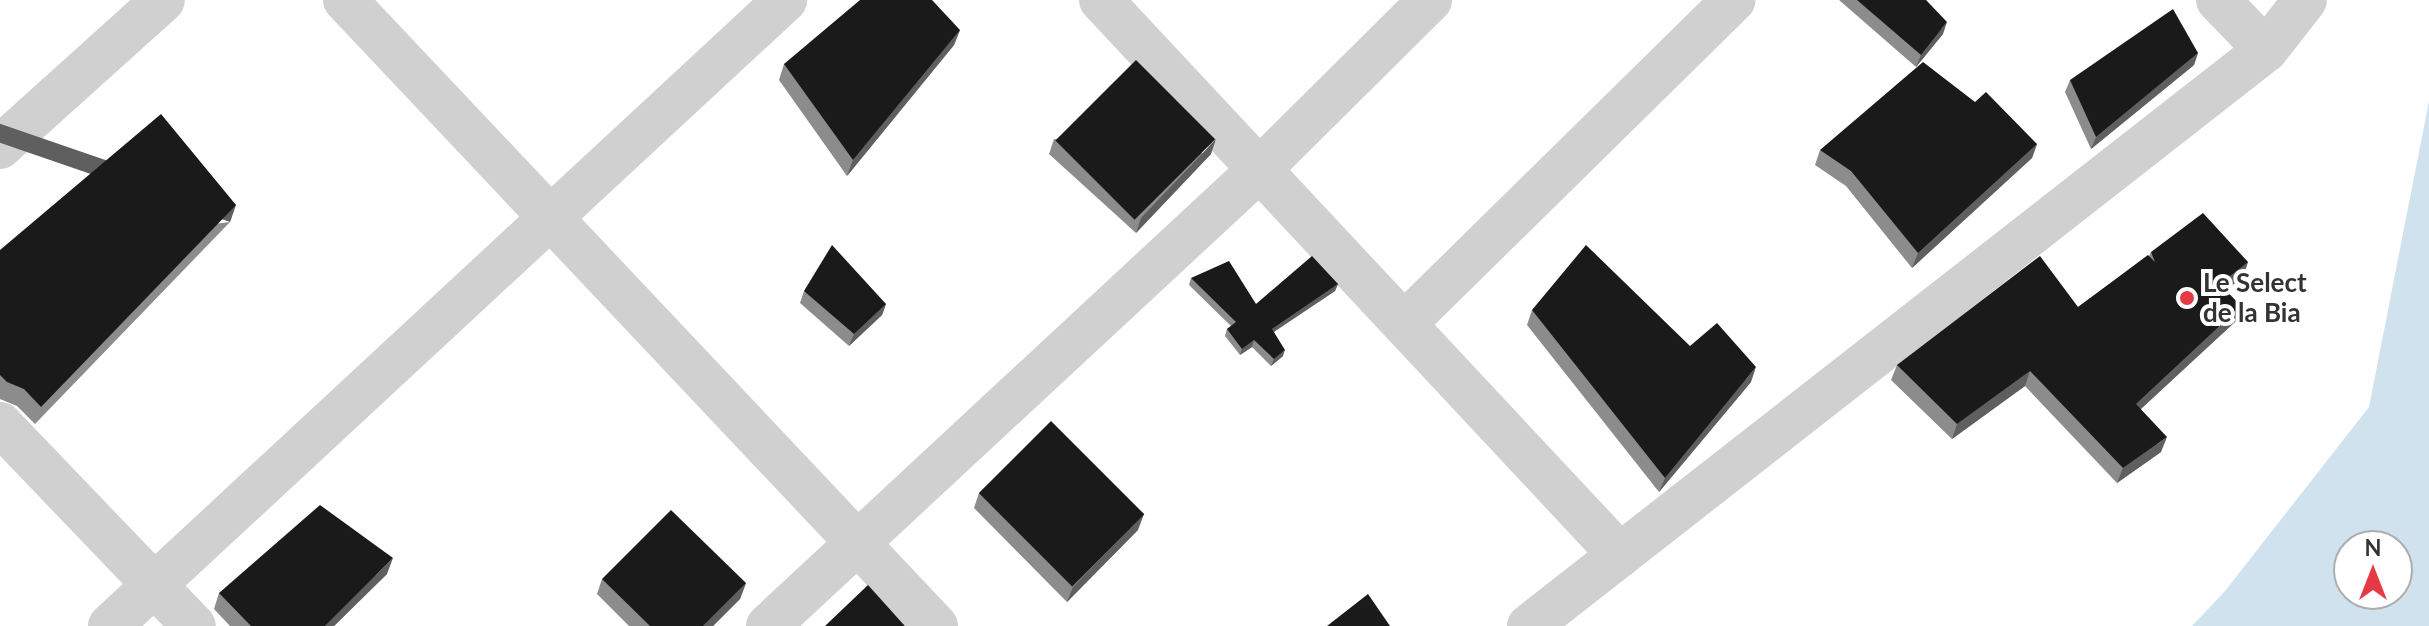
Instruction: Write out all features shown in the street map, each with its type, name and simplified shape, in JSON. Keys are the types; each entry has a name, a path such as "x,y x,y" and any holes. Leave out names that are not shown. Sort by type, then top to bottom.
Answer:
{"street":[{"path":"0,147 163,0"},
{"path":"345,0 936,626"},
{"path":"110,626 785,0"},
{"path":"768,626 1259,170 1430,0"},
{"path":"1404,324 1734,0"},
{"path":"2218,0 2266,50"},
{"path":"1529,626 2266,50 2305,0"},
{"path":"1111,3 1259,170 1620,555"},
{"path":"0,424 194,626"}],"water":[{"path":"2429,101 2429,626 2192,626 2225,591 2369,407"}],"building":[{"path":"860,0 932,0 960,30 853,160 784,64"},
{"path":"1857,0 1926,0 1947,22 1921,55"},
{"path":"2173,9 2198,53 2096,137 2070,80"},
{"path":"1136,60 1215,139 1135,220 1055,141"},
{"path":"1923,62 1975,102 1986,92 2037,144 1918,253 1851,171 1820,150"},
{"path":"161,114 236,205 41,407 24,389 7,382 0,375 0,250"},
{"path":"2203,213 2248,262 2220,284 2241,306 2136,404 2167,437 2123,468 2030,371 1957,424 1897,365 2040,256 2078,307 2148,255 2155,262 2151,252"},
{"path":"832,245 886,304 854,334 804,291"},
{"path":"1586,245 1690,346 1717,323 1756,367 1665,478 1532,310"},
{"path":"1312,256 1338,284 1272,329 1285,350 1274,359 1254,340 1242,349 1227,329 1236,322 1191,278 1229,261 1256,304"},
{"path":"1051,421 1144,514 1072,586 979,493"},
{"path":"320,505 393,558 325,626 251,626 219,593"},
{"path":"671,510 746,583 703,626 650,626 602,579"},
{"path":"868,585 905,626 825,626"},
{"path":"1368,594 1390,626 1327,626"}],"place":[{"name":"Le Select de la Bia","path":"2187,298"}]}
